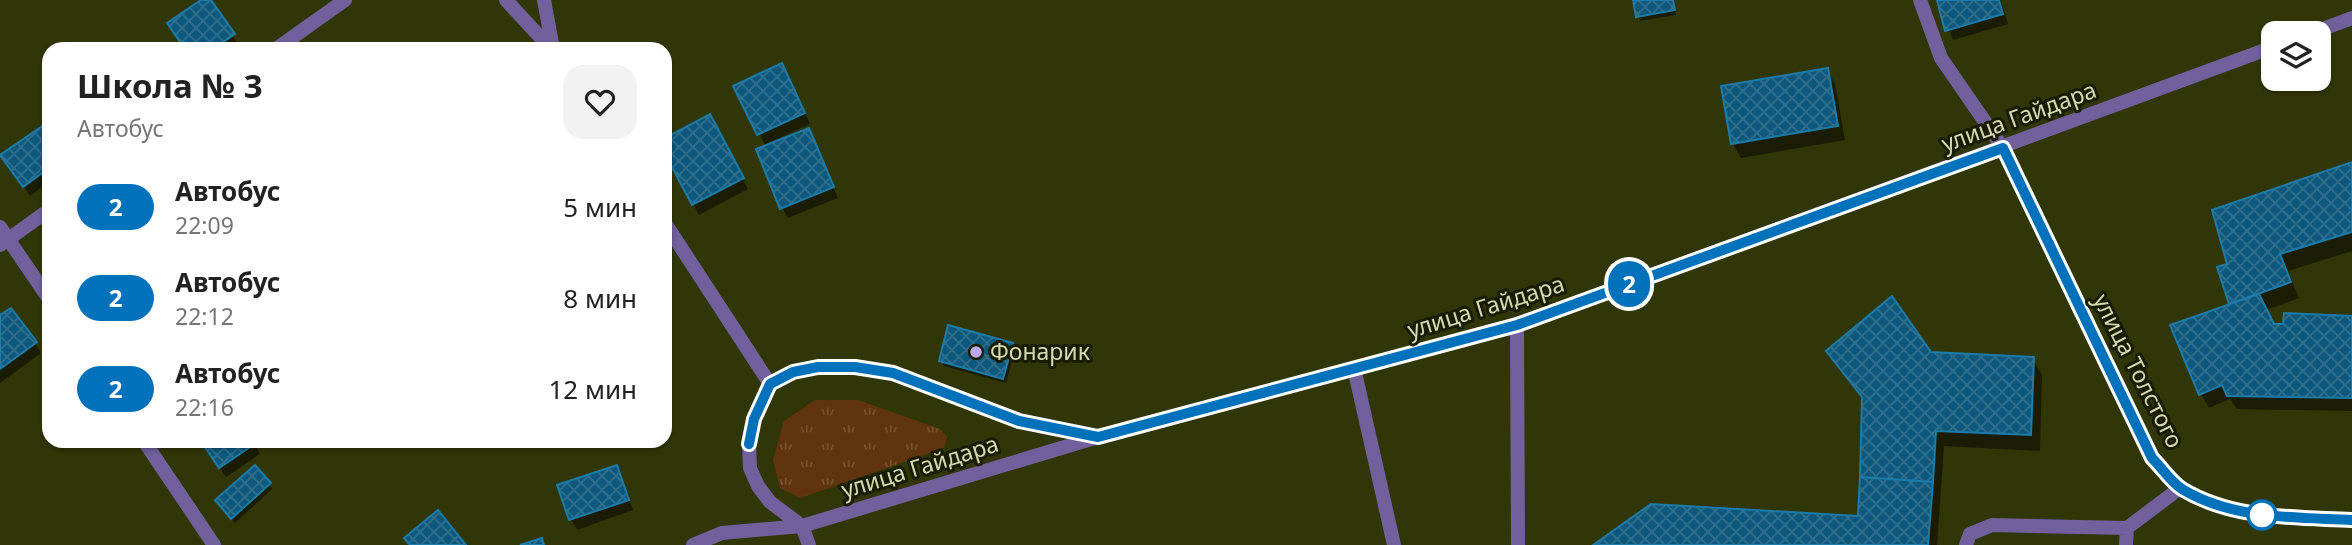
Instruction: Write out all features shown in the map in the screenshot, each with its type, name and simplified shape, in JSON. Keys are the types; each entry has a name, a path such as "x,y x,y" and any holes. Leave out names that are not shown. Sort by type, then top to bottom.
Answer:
{"street":[{"path":"286,42 345,0"},
{"path":"506,0 545,42"},
{"path":"544,0 551,42"},
{"name":"улица Толстого","path":"1920,0 1941,58 2003,148 2152,458 2180,488 2216,505 2258,514 2352,520"},
{"path":"2331,26 2352,18"},
{"name":"улица Гайдара","path":"693,545 722,533 802,526 1098,437 1517,325 2261,51"},
{"path":"42,213 3,237 42,290"},
{"path":"672,234 770,384"},
{"path":"1517,325 1518,545"},
{"path":"809,545 802,526 771,502 758,486 750,468 749,444 754,419 770,384 793,372 818,367 855,367 893,373 1019,421 1098,437"},
{"path":"1354,368 1394,545"},
{"path":"149,448 214,545"},
{"path":"1966,545 1970,534 1992,525 2127,528 2180,488"},
{"path":"2126,545 2127,528"}],"green space":[{"path":"815,400 858,400 940,429 947,437 944,448 800,498 780,488 773,460 784,421"}],"building":[{"path":"201,0 211,0 235,34 223,42 180,42 167,23"},
{"path":"1633,0 1673,0 1675,10 1636,17"},
{"path":"1937,0 1999,0 2003,14 1945,31"},
{"path":"782,63 805,113 757,135 733,86"},
{"path":"1828,68 1838,126 1731,144 1721,86"},
{"path":"710,114 744,178 692,205 672,167 672,134"},
{"path":"42,126 42,173 23,187 0,155"},
{"path":"809,128 834,187 780,209 756,149"},
{"path":"2352,162 2352,232 2280,254 2291,282 2229,304 2217,267 2227,264 2212,210"},
{"path":"2259,294 2274,324 2283,324 2284,313 2352,316 2352,398 2227,396 2222,385 2199,395 2170,325"},
{"path":"1892,296 1931,352 2034,357 2031,435 1936,431 1933,482 1860,477 1862,397 1826,351"},
{"path":"11,308 37,342 0,369 0,315"},
{"name":"Фонарик","path":"948,325 1013,343 1003,379 939,361"},
{"path":"206,448 249,448 219,468"},
{"path":"255,465 271,483 231,519 215,500"},
{"path":"617,465 629,500 569,520 557,485"},
{"path":"1860,477 1933,482 1928,545 1593,545 1651,504 1858,516"},
{"path":"438,510 466,545 410,545 404,538"},
{"path":"542,538 544,545 520,545"}],"bus line":[{"name":"2","path":"749,444 754,419 770,384 793,372 818,367 855,367 893,373 1019,421 1056,431 1098,437 1517,325 2003,148 2152,458 2180,488 2216,505 2258,514 2352,520"}],"place":[{"name":"Фонарик","path":"976,352"}]}
